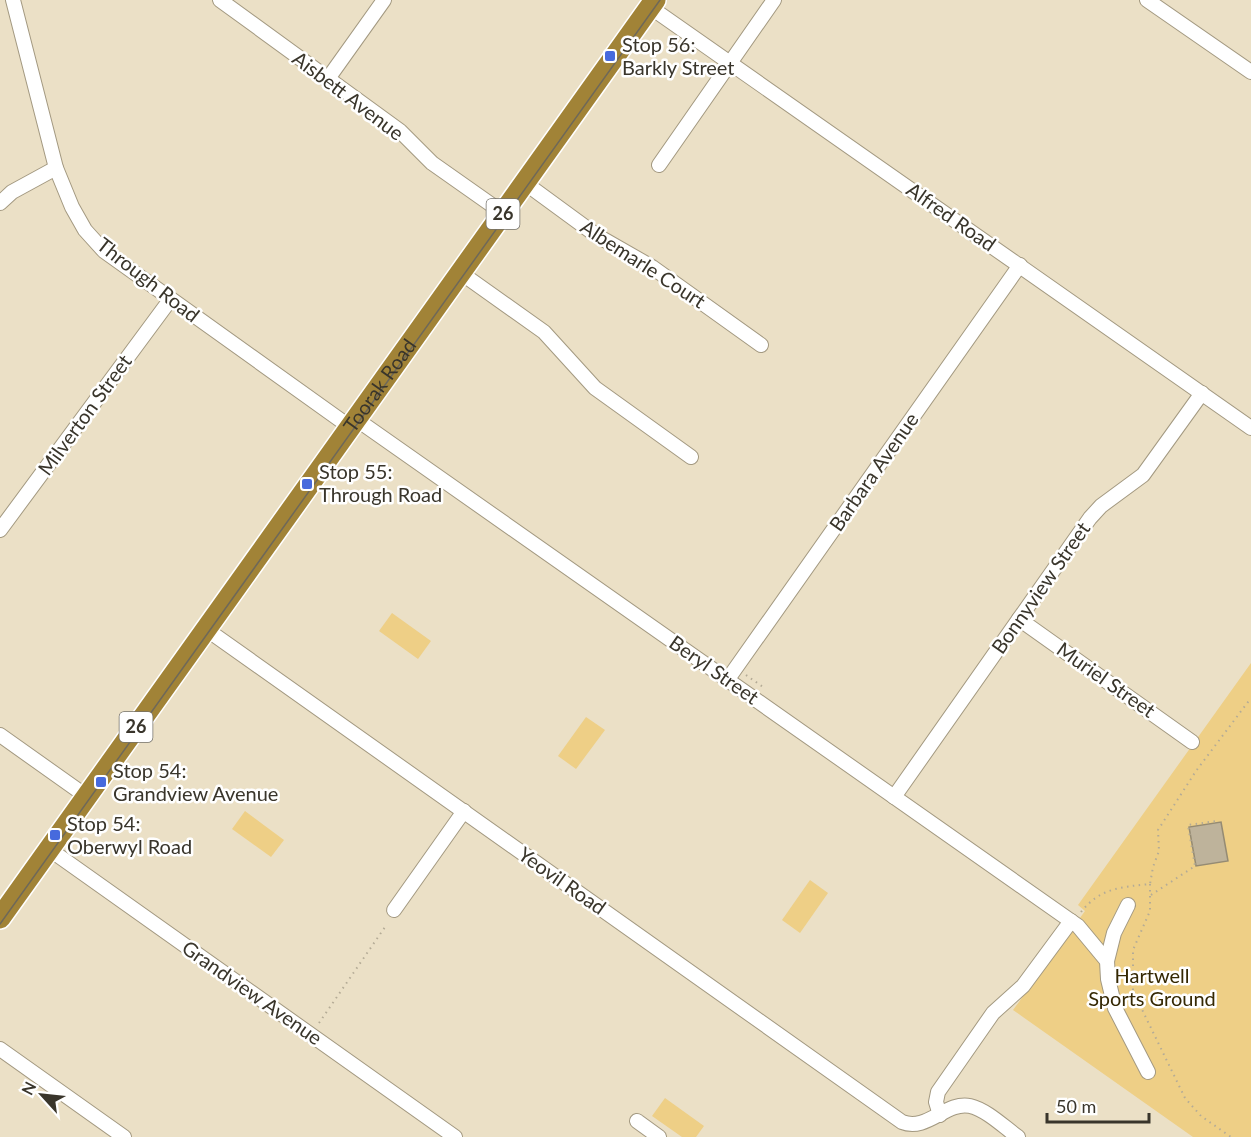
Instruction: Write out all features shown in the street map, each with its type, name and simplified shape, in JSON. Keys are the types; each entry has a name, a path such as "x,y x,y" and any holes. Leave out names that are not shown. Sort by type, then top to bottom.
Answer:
{"highway":[{"name":"Toorak Road","path":"0,918 525,183 650,3"}],"street":[{"name":"Through Road","path":"13,0 56,168 72,207 85,230 104,251 170,300 353,423"},
{"name":"Aisbett Avenue","path":"220,0 400,131 432,163 503,213"},
{"path":"327,80 384,0"},
{"path":"659,165 774,0"},
{"path":"1147,0 1251,72"},
{"name":"Alfred Road","path":"650,3 1251,428"},
{"path":"0,203 12,192 56,168"},
{"name":"Albemarle Court","path":"525,183 596,235 652,267 761,345"},
{"name":"Barbara Avenue","path":"728,679 1020,265"},
{"path":"460,273 544,332 586,381 691,457"},
{"name":"Milverton Street","path":"0,530 170,300"},
{"name":"Bonnyview Street","path":"894,797 1095,512 1143,475 1202,393"},
{"name":"Beryl Street","path":"353,423 728,679 894,797 1076,917 1107,961"},
{"name":"Muriel Street","path":"1019,619 1192,742"},
{"name":"Yeovil Road","path":"206,629 898,1119 907,1124 921,1122"},
{"path":"0,735 86,796"},
{"path":"394,910 464,811"},
{"name":"Grandview Avenue","path":"49,849 455,1137"},
{"path":"1128,905 1114,933 1107,961 1108,979 1115,1008 1149,1072"},
{"path":"940,1115 936,1098 943,1085 993,1013 1023,986 1076,917"},
{"path":"0,1049 124,1137"},
{"path":"922,1137 921,1122 957,1106 971,1106 1018,1137"},
{"path":"637,1121 659,1137"}],"path":[{"path":"1231,1137 1201,1116 1185,1098 1133,991 1133,950 1150,911 1150,884 1159,851 1158,830 1196,771 1251,698"},
{"path":"1151,894 1195,866 1188,825 1218,821"},
{"path":"1076,917 1095,897 1108,889 1150,884"},
{"path":"319,1023 385,927"}],"green space":[{"path":"392,613 431,641 418,659 379,631"},
{"name":"Hartwell Sports Ground","path":"1251,663 1251,1137 1193,1137 1013,1010 1085,911 1078,905"},
{"path":"586,717 605,730 576,769 558,756"},
{"path":"245,811 284,840 271,857 232,829"},
{"path":"810,880 828,893 800,933 782,920"},
{"path":"665,1098 704,1126 696,1137 682,1137 652,1116"}],"building":[{"path":"1221,822 1228,861 1196,866 1189,827"}],"tram line":[{"path":"0,924 660,0"}],"place":[{"name":"Stop 56: Barkly Street","path":"610,56"},
{"name":"Stop 55: Through Road","path":"307,484"},
{"name":"Stop 54: Grandview Avenue","path":"101,782"},
{"name":"Stop 54: Oberwyl Road","path":"55,835"}]}
